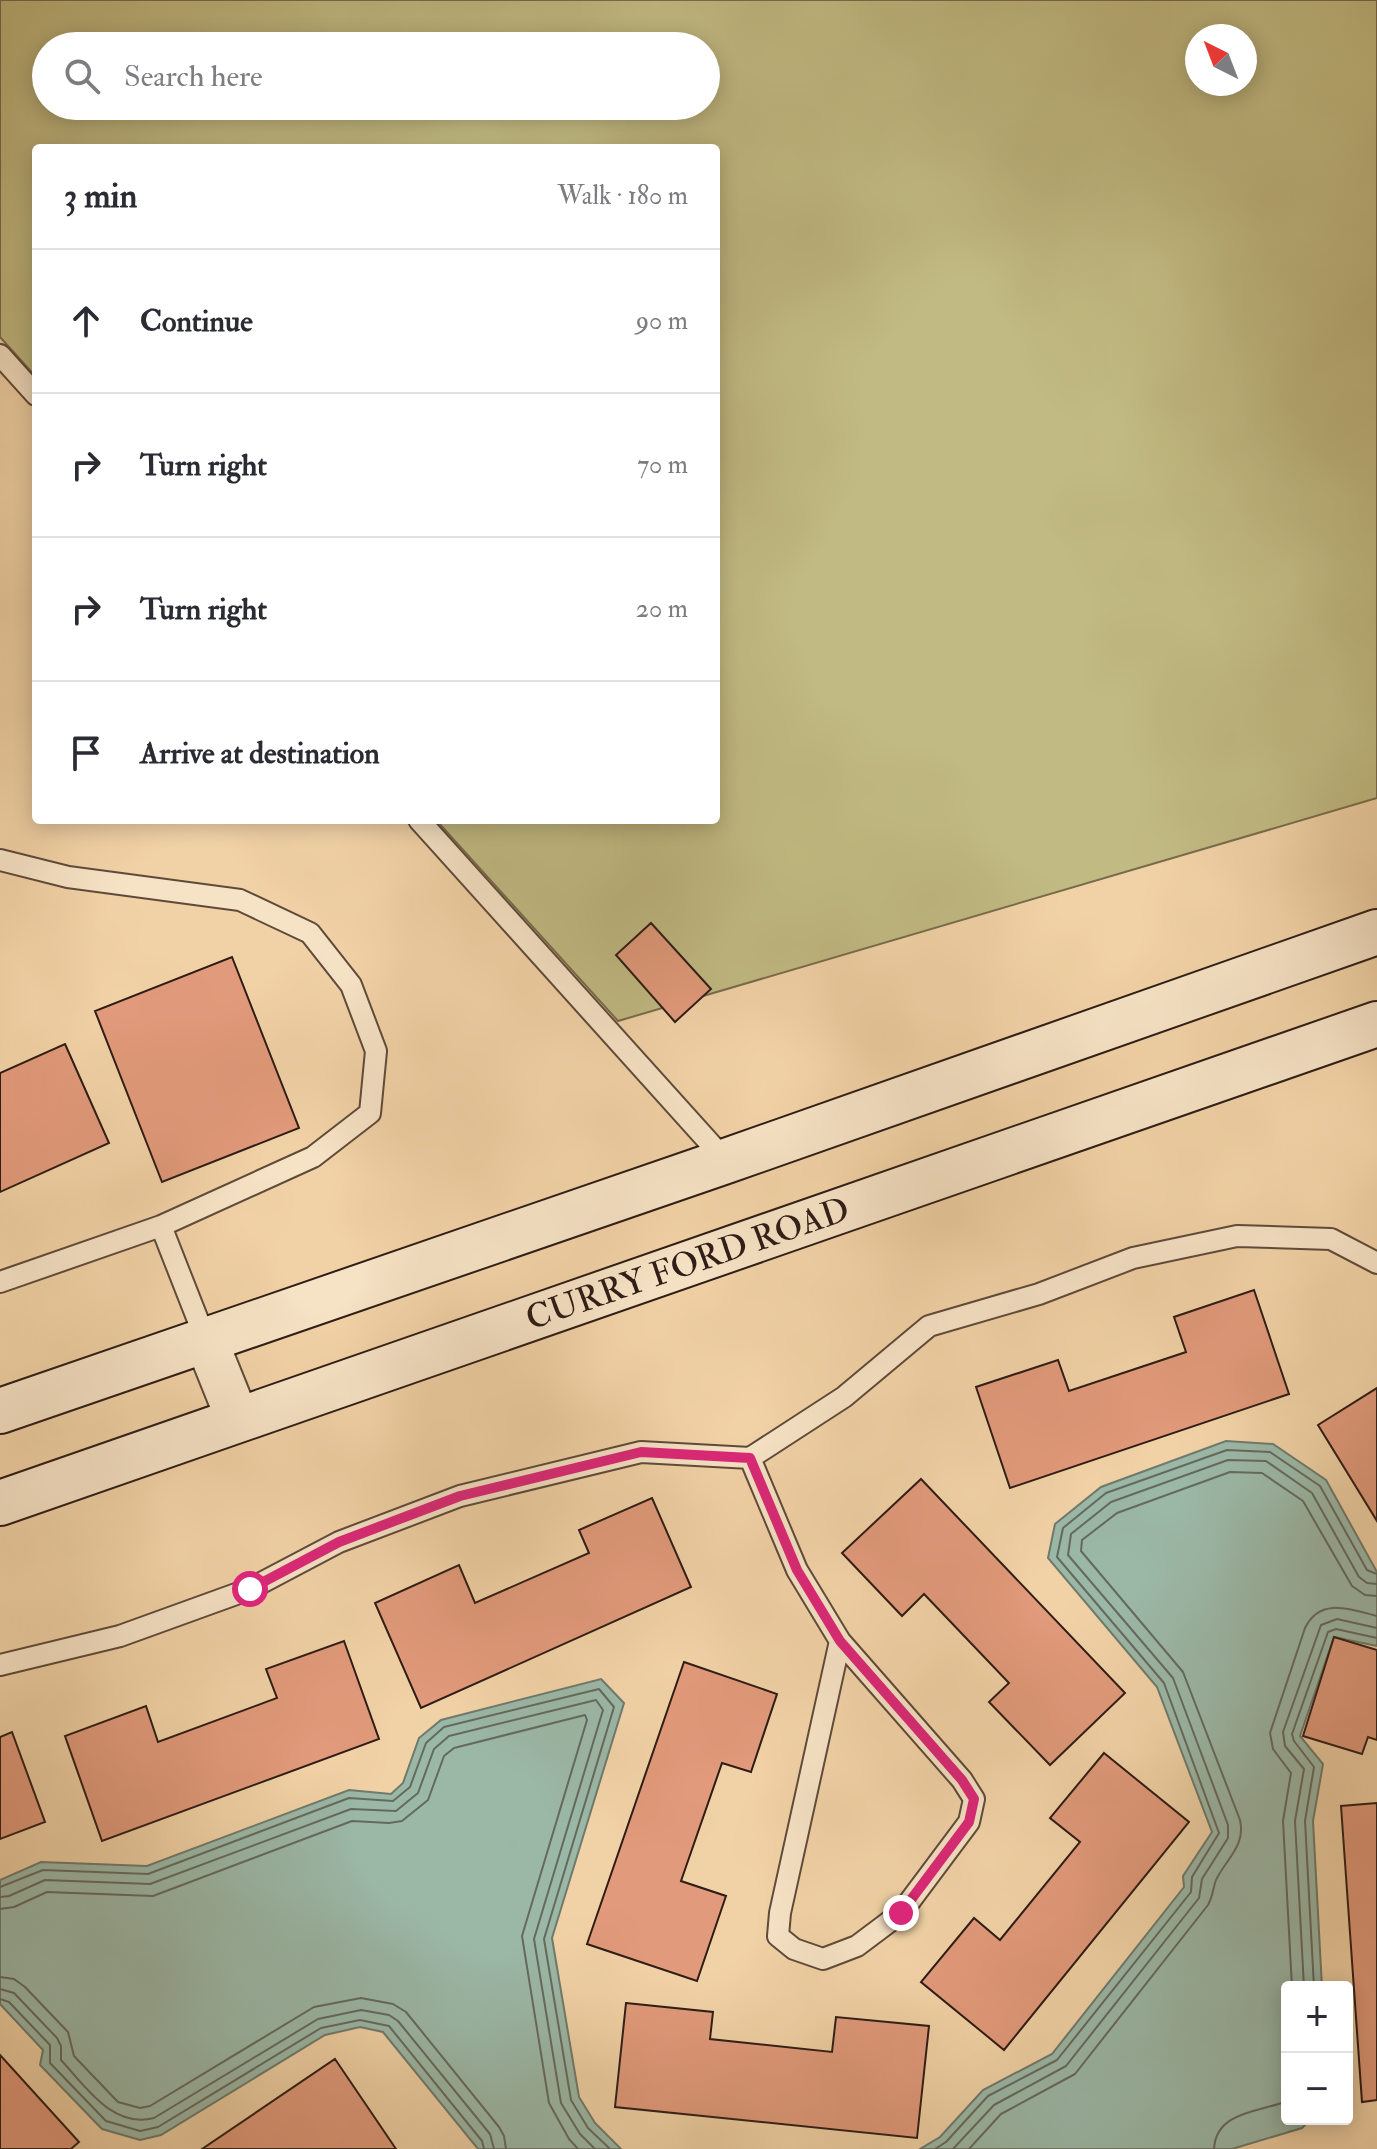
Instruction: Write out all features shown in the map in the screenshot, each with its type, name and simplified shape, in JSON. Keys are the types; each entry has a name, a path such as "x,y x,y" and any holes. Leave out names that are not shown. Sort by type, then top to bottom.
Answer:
{"main road":[{"path":"0,1411 726,1161 1377,932"},
{"name":"CURRY FORD ROAD","path":"0,1503 1377,1024"}],"street":[{"path":"205,1338 238,1420"}],"lane":[{"path":"0,355 32,391"},
{"path":"423,824 726,1161"},
{"path":"0,860 68,877 240,900 310,933 351,985 376,1051 370,1113 313,1157 161,1226 0,1282"},
{"path":"161,1226 205,1338"},
{"path":"0,1665 120,1636 250,1589 339,1542 460,1496 641,1452 750,1458 844,1397 929,1326 1039,1294 1133,1258 1237,1236 1331,1239 1377,1263"},
{"path":"750,1458 797,1570 840,1641 962,1780 974,1799 969,1822 901,1913 857,1946 823,1959 794,1949 778,1936 780,1913 840,1641"}],"shaded area":[{"path":"0,0 1377,0 1377,798 618,1021 440,824 720,824 720,144 32,144 32,373 0,337"}],"water":[{"path":"1226,1441 1273,1444 1326,1480 1377,1572 1377,1646 1334,1637 1300,1736 1323,1764 1313,1821 1322,1981 1281,1981 1281,2125 1305,2125 1232,2149 920,2149 940,2137 983,2090 1052,2054 1184,1887 1183,1876 1212,1832 1157,1687 1048,1558 1055,1524 1101,1487"},
{"path":"601,1679 624,1703 552,1938 579,2097 595,2123 621,2149 478,2149 383,2032 360,2027 325,2035 161,2135 140,2140 102,2129 40,2065 43,2050 0,2004 0,1880 41,1862 147,1866 349,1790 391,1794 403,1783 419,1738 441,1720"}],"building":[{"path":"651,923 711,989 675,1022 616,955"},
{"path":"232,957 299,1128 162,1182 95,1011"},
{"path":"65,1044 109,1143 0,1192 0,1073"},
{"path":"1254,1290 1289,1394 1010,1488 976,1387 1058,1360 1069,1391 1186,1352 1174,1317"},
{"path":"1377,1388 1377,1521 1318,1425"},
{"path":"921,1479 1125,1693 1050,1765 989,1702 1009,1683 924,1594 902,1616 842,1553"},
{"path":"652,1498 691,1587 421,1708 375,1603 459,1565 475,1603 589,1553 579,1530"},
{"path":"1334,1637 1377,1650 1377,1740 1368,1737 1362,1754 1303,1736"},
{"path":"344,1641 379,1739 102,1841 65,1736 146,1706 158,1742 277,1698 266,1669"},
{"path":"684,1662 777,1694 751,1772 722,1763 681,1881 726,1896 697,1981 587,1944"},
{"path":"12,1732 45,1822 0,1839 0,1737"},
{"path":"1104,1753 1189,1822 1004,2050 921,1982 974,1918 1000,1940 1080,1842 1050,1818"},
{"path":"1377,1803 1377,2100 1362,2102 1341,1806"},
{"path":"626,2003 713,2012 710,2039 832,2052 836,2017 929,2026 917,2138 615,2107"},
{"path":"0,2055 79,2142 71,2149 0,2149"},
{"path":"335,2059 396,2149 202,2149"}],"route":[{"path":"250,1589 339,1542 460,1496 641,1452 750,1458 797,1570 840,1641 962,1780 974,1799 969,1822 901,1913"}]}
